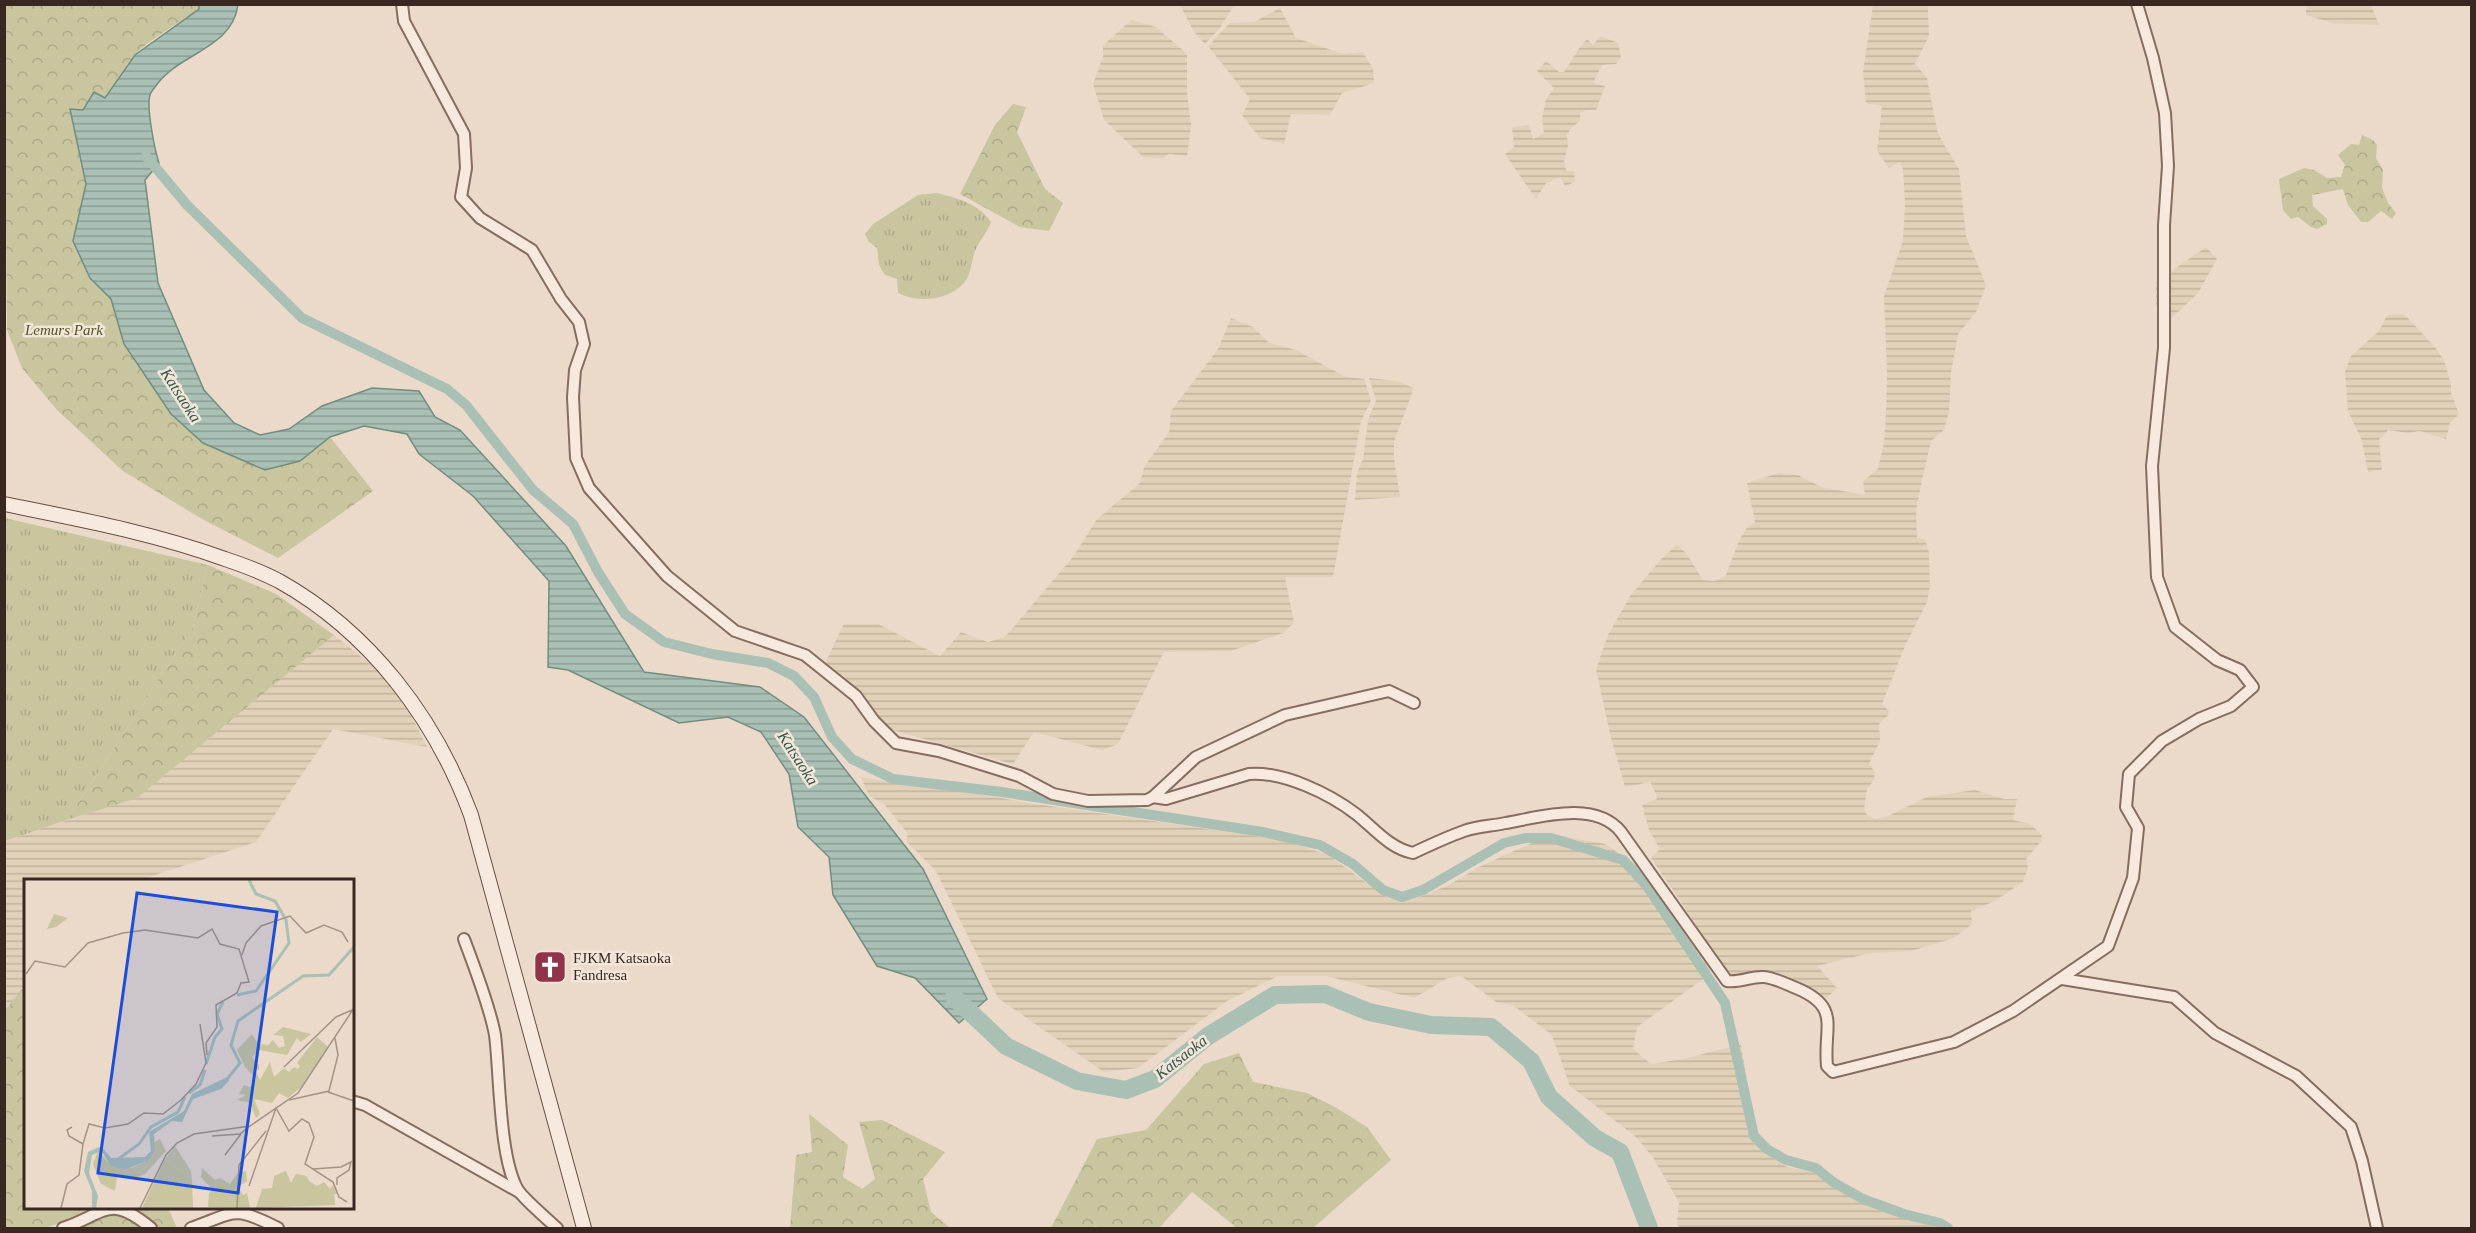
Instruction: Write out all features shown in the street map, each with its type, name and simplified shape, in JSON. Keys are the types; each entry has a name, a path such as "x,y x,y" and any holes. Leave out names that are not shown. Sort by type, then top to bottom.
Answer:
{"main road":[{"path":"4,504 192,546 278,580 342,624 363,644 405,693 434,733 447,757 471,815 584,1228"}],"street":[{"path":"402,4 404,21 464,134 466,168 461,197 480,218 532,250 561,299 579,322 584,344 575,370 576,458 589,488 667,576 735,631 806,655 856,696 874,721 896,743 939,751 1019,776 1053,794 1088,801 1147,800 1196,757 1285,715 1389,691 1414,703"},
{"path":"1153,797 1175,796 1249,774 1263,774 1297,782 1328,797 1355,813 1396,847 1413,853 1466,830 1552,814 1575,812 1603,819 1615,824 1727,981 1734,982 1756,977 1771,978 1810,994 1822,1004 1828,1022 1826,1063 1828,1069 1833,1072 1954,1042 2013,1011 2108,946 2133,878 2138,828 2126,807 2129,774 2162,741 2199,719 2231,706 2253,687 2240,670 2217,660 2175,627 2157,578 2152,466 2164,348 2164,225 2168,166 2165,113 2153,58 2137,4"},
{"path":"464,939 494,1033 507,1156 519,1192"},
{"path":"2062,979 2174,997 2216,1033 2296,1076 2351,1127 2362,1161 2377,1228"},
{"path":"354,1102 365,1105 519,1192 557,1228"},
{"path":"63,1228 103,1210 129,1211 151,1228"},
{"path":"191,1228 231,1213 246,1212 278,1228"}],"shaded area":[{"path":"1180,4 1234,5 1220,28 1205,44 1194,32"},
{"path":"1873,5 1928,5 1929,36 1915,64 1927,78 1938,134 1959,169 1966,236 1986,285 1976,312 1958,334 1951,373 1949,412 1944,430 1931,441 1924,471 1916,510 1917,538 1925,539 1929,553 1930,585 1927,602 1905,646 1882,704 1889,711 1879,724 1880,741 1869,764 1875,772 1874,780 1867,789 1864,810 1868,816 1876,819 1888,816 1927,797 1975,790 2004,799 2017,799 2013,820 2030,824 2042,835 2041,841 2026,859 2028,868 2023,882 1995,901 1971,911 1972,924 1954,938 1911,951 1870,953 1817,966 1837,988 1827,998 1797,984 1735,979 1723,969 1651,858 1660,849 1649,830 1642,805 1657,799 1656,794 1650,782 1625,787 1611,738 1596,669 1608,635 1630,596 1662,558 1677,545 1686,553 1703,580 1714,581 1725,577 1745,530 1755,522 1747,483 1778,473 1798,475 1821,487 1865,495 1863,481 1878,469 1884,443 1886,414 1884,296 1903,241 1905,203 1903,170 1900,162 1889,168 1877,151 1882,106 1866,103 1863,72"},
{"path":"2306,5 2371,5 2379,25 2332,23 2306,15"},
{"path":"1280,8 1296,38 1343,54 1363,52 1373,69 1374,83 1342,93 1330,115 1291,114 1284,144 1260,138 1242,115 1250,99 1208,46 1230,23 1254,22"},
{"path":"1131,20 1156,27 1187,54 1187,94 1191,125 1187,156 1169,154 1163,158 1143,157 1104,120 1093,84 1103,57 1103,46"},
{"path":"1600,36 1618,43 1621,57 1616,64 1602,65 1593,83 1605,86 1596,110 1586,110 1580,113 1580,121 1571,128 1567,135 1568,146 1564,161 1566,171 1574,171 1575,182 1565,186 1561,177 1546,183 1536,199 1505,154 1514,147 1512,127 1529,125 1533,139 1544,133 1542,119 1546,99 1554,88 1537,71 1546,61 1559,72 1564,72 1587,39 1593,45"},
{"path":"2206,247 2217,259 2198,293 2160,329 2156,282"},
{"path":"2404,314 2444,360 2451,384 2451,393 2459,414 2450,423 2446,439 2420,431 2408,433 2388,430 2379,439 2382,470 2368,472 2362,441 2348,411 2345,372 2351,356 2379,331 2387,315"},
{"path":"1231,318 1253,327 1269,343 1296,350 1346,377 1364,379 1371,401 1361,421 1333,577 1285,577 1294,623 1283,633 1231,651 1164,652 1118,744 1102,750 1034,732 1013,764 882,727 823,667 844,624 878,624 940,656 961,632 988,642 1005,637 1073,557 1097,519 1140,483 1144,467 1169,432 1171,411 1218,349"},
{"path":"1369,378 1397,381 1414,388 1394,442 1400,497 1355,500 1357,473 1363,459 1368,420 1376,400"},
{"path":"334,635 379,671 404,701 427,747 333,729 256,842 143,879 24,879 24,986 5,1012 5,841 137,797"},
{"path":"861,777 1283,840 1328,855 1389,899 1412,900 1449,885 1479,867 1551,834 1605,844 1637,865 1711,970 1702,980 1637,1027 1633,1049 1651,1064 1684,1059 1741,1044 1748,1086 1748,1132 1764,1152 1787,1167 1818,1173 1836,1189 1851,1197 1937,1228 1680,1228 1677,1224 1679,1202 1652,1156 1636,1137 1570,1086 1552,1035 1514,1006 1496,1002 1461,976 1448,978 1414,998 1326,976 1278,976 1227,1001 1138,1068 1104,1072 998,998 936,871 906,841 908,834 884,804 869,796"}],"green space":[{"name":"Lemurs Park","path":"4,5 199,5 199,9 140,50 102,100 93,106 70,110 86,184 73,241 90,278 111,299 124,344 171,414 203,443 265,470 301,461 330,437 373,491 278,558 202,519 123,471 57,410 22,368 7,330"},
{"path":"1013,104 1026,107 1017,132 1045,189 1063,203 1049,231 1020,227 960,194 995,125"},
{"path":"2362,135 2373,140 2377,145 2376,158 2383,170 2382,188 2388,203 2396,213 2392,219 2381,211 2368,222 2361,222 2348,205 2343,189 2312,195 2313,206 2327,219 2327,224 2317,229 2298,217 2291,219 2283,210 2279,179 2304,168 2314,170 2327,178 2341,177 2345,165 2338,155 2351,144 2359,145"},
{"path":"937,193 974,206 991,222 975,251 970,273 961,286 945,296 935,298 906,296 898,293 897,279 885,275 879,265 877,248 869,242 865,234 873,224 918,195"},
{"path":"5,518 208,565 193,627 67,820 5,841"},
{"path":"208,565 276,594 334,635 137,798 67,820 193,627"},
{"path":"24,986 24,1209 168,1209 177,1228 62,1228 57,1224 45,1228 5,1228 4,1012"},
{"path":"1239,1053 1253,1082 1307,1093 1335,1107 1367,1127 1391,1160 1313,1228 1237,1228 1192,1192 1159,1228 1098,1228 1096,1226 1092,1228 1051,1228 1097,1139 1146,1130 1204,1064"},
{"path":"809,1114 848,1145 843,1177 862,1189 875,1179 859,1122 882,1120 945,1152 923,1179 931,1212 950,1228 790,1228 796,1155 812,1152"}],"water":[{"path":"199,5 238,5 234,19 216,41 179,64 151,92 150,119 159,163 145,180 158,283 204,390 234,423 260,435 289,429 322,406 372,388 419,391 435,417 460,430 566,546 644,672 760,687 804,717 923,869 987,999 959,1023 915,978 877,966 833,895 829,857 798,827 789,774 761,732 728,717 679,723 568,670 548,667 549,581 473,496 419,454 407,434 364,426 330,437 300,461 265,470 203,443 171,414 124,344 111,299 90,278 73,241 86,184 70,109 83,110 94,92 105,98 135,55 199,9"}],"waterway":[{"path":"146,156 187,205 302,318 447,389 466,405 533,490 573,524 598,572 625,614 664,642 712,654 768,663 794,676 814,697 832,737 852,759 893,779 1002,792 1263,832 1320,845 1353,864 1383,890 1402,897 1423,890 1504,843 1525,838 1551,838 1623,860 1647,886 1725,1003 1754,1136 1767,1149 1786,1160 1816,1168 1833,1182 1863,1199 1904,1214 1940,1223 1948,1228"},
{"name":"Katsaoka","path":"954,997 1006,1046 1077,1081 1126,1090 1155,1079 1208,1036 1275,995 1325,994 1369,1012 1431,1025 1491,1027 1531,1061 1549,1097 1595,1138 1620,1152 1649,1228"}],"place":[{"name":"FJKM Katsaoka Fandresa","path":"550,967"}]}
